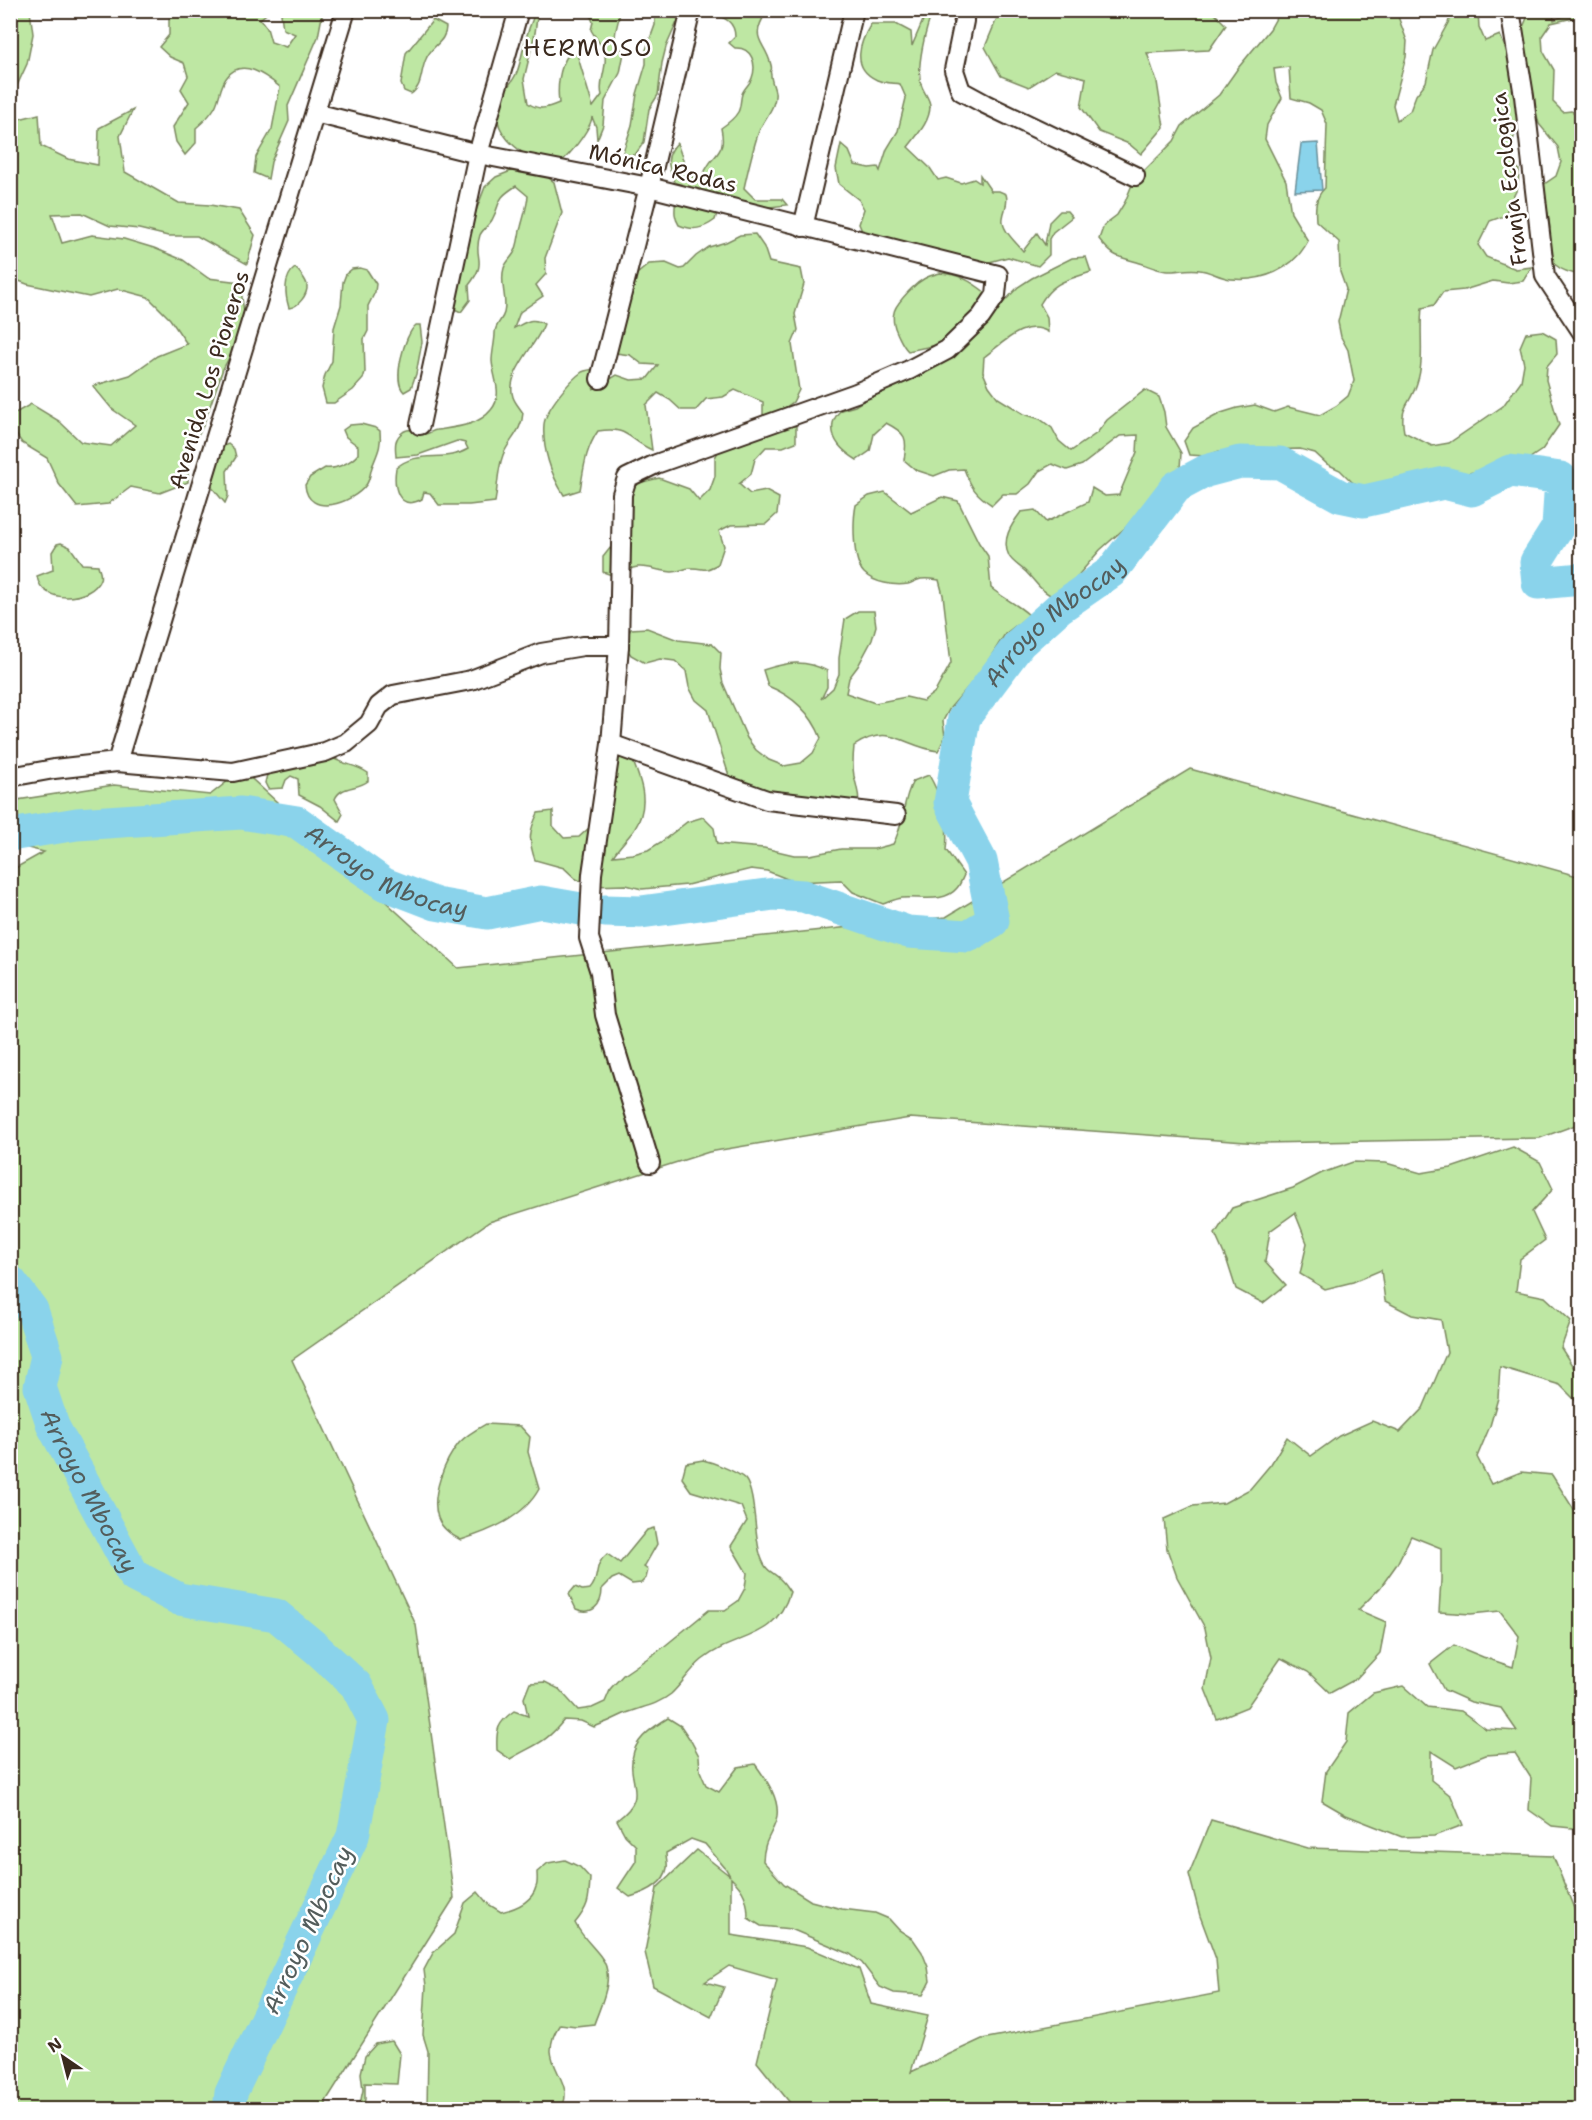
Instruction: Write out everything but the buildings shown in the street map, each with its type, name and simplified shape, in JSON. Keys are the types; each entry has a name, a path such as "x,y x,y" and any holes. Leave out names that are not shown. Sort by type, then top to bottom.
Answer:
{"street":[{"name":"Avenida Los Pioneros","path":"117,762 346,10"},
{"path":"420,425 478,154 519,10"},
{"path":"600,379 650,187 691,10"},
{"path":"803,227 854,10"},
{"path":"964,10 964,21 954,70 961,91 1135,176"},
{"name":"Franja Ecologica","path":"1510,10 1524,96 1545,276 1581,332"},
{"name":"Mónica Rodas","path":"315,113 478,154 650,187 998,275 996,295 981,317 947,350 909,370 856,393 656,464 627,478 622,494 619,646"},
{"path":"10,777 54,769 117,762 233,772 325,752 346,743 369,724 380,706 393,694 471,680 542,653 583,646 619,646 611,744 592,874 589,938 600,972 605,1015 650,1163"},
{"path":"611,744 767,800 896,815"}],"green space":[{"path":"179,10 270,11 260,19 267,28 271,42 286,47 295,34 283,29 281,14 283,11 323,11 318,37 288,106 289,121 271,162 268,179 254,173 256,157 272,129 280,87 254,70 240,69 233,71 227,77 213,110 196,128 196,143 185,155 176,142 173,127 189,102 181,89 188,76 184,63 170,57 159,47 169,35 169,19"},
{"path":"590,10 620,11 615,38 624,53 620,73 605,101 603,125 597,140 592,117 583,135 567,156 558,163 543,166 516,147 502,131 497,111 500,100 517,72 534,11 540,11 524,79 528,103 543,108 559,103 559,84 563,66 568,55 577,54 593,107 602,95 605,56 591,30 593,22"},
{"path":"11,11 30,11 33,34 27,64 15,90 11,113"},
{"path":"655,11 677,11 678,20 666,47 658,95 649,109 644,142 635,155 622,155 632,125 637,94 646,64 646,50 655,25"},
{"path":"710,11 733,13 767,11 761,21 758,35 771,65 775,98 772,109 758,134 744,188 755,199 782,199 787,205 717,213 715,220 711,223 702,227 689,228 679,225 676,217 676,193 669,168 669,156 677,143 688,174 698,180 700,178 721,148 721,128 738,112 742,94 751,80 754,67 752,57 746,50 735,48 729,43 735,37 731,24 711,14"},
{"path":"927,11 933,11 922,47 920,77 930,103 929,112 922,128 908,147 930,168 938,180 946,178 961,183 974,179 980,183 980,175 991,191 1006,194 1004,227 1023,251 1037,233 1045,245 1049,222 1060,211 1067,211 1072,217 1053,232 1049,239 1049,255 1038,266 1008,257 982,264 869,234 862,231 859,224 864,209 859,200 839,184 836,168 841,144 849,151 855,165 878,167 880,171 887,149 898,131 906,98 900,84 877,80 863,69 860,54 867,31 871,24 896,24 911,32 912,46"},
{"path":"1000,11 1212,11 1226,25 1209,50 1147,53 1157,82 1164,127 1141,154 1129,144 1099,132 1081,107 1086,78 1055,70 1029,87 1001,76 985,47"},
{"path":"1280,11 1396,11 1407,41 1406,57 1393,105 1397,120 1410,111 1416,95 1426,82 1433,50 1452,11 1478,11 1479,27 1485,41 1500,35 1512,65 1518,125 1511,156 1519,170 1518,187 1504,216 1490,221 1478,245 1486,257 1516,269 1532,267 1523,281 1508,283 1493,281 1464,290 1443,292 1434,305 1422,308 1419,374 1404,411 1403,423 1404,432 1432,446 1449,443 1503,406 1521,381 1524,364 1520,347 1526,333 1542,331 1556,339 1557,354 1547,366 1546,380 1559,425 1542,450 1530,458 1516,458 1504,465 1474,472 1380,488 1365,488 1352,482 1340,470 1327,464 1315,453 1300,449 1219,451 1206,456 1189,455 1184,441 1193,428 1221,413 1255,405 1274,412 1288,407 1320,415 1348,396 1354,381 1348,350 1341,337 1338,322 1346,289 1340,272 1339,242 1316,221 1316,203 1325,188 1327,124 1321,110 1309,103 1291,98 1289,67 1274,69 1282,98 1267,125 1265,139 1286,181 1291,213 1308,241 1294,260 1276,272 1265,276 1231,279 1200,270 1156,269 1115,255 1099,239 1104,225 1117,215 1131,187 1140,175 1174,141 1182,126 1219,95 1270,29"},
{"path":"1530,11 1553,11 1554,20 1569,14 1570,11 1581,11 1573,18 1551,23 1542,36 1543,51 1554,70 1553,102 1563,112 1571,111 1581,115 1581,275 1560,269 1552,261 1542,242 1550,228 1548,213 1541,200 1543,185 1556,176 1561,162 1558,147 1539,124 1532,95 1520,34"},
{"path":"433,20 446,27 444,36 428,55 418,87 411,94 404,91 401,84 406,53"},
{"path":"133,110 120,136 125,172 179,203 239,210 255,235 247,264 197,236 168,236 139,229 110,226 82,213 52,214 62,243 92,235 124,239 154,248 183,260 208,278 240,282 244,313 237,343 223,369 203,426 188,452 188,482 160,493 131,487 108,504 77,507 59,484 47,458 22,443 11,427 10,416 31,404 59,421 81,442 111,446 135,425 112,409 93,386 130,375 157,356 187,344 170,319 148,297 118,289 89,297 27,284 11,278 11,121 39,114 41,146 68,159 98,165 99,128"},
{"path":"511,171 542,173 554,182 562,213 545,258 546,274 536,285 543,296 520,312 514,328 532,320 544,324 513,378 513,397 523,413 522,419 501,461 495,502 439,505 430,493 424,492 422,499 407,502 402,500 397,490 396,468 413,459 450,455 468,449 465,443 457,441 418,455 396,457 396,443 400,435 407,430 426,434 435,430 473,423 491,410 497,398 492,358 495,330 505,307 502,280 505,266 517,246 528,196 516,186 501,198 492,220 480,235 479,264 475,277 469,285 470,300 461,312 448,306 468,232 485,187 496,177"},
{"path":"755,234 764,247 769,262 801,269 804,284 795,314 798,330 792,344 799,390 793,402 779,412 763,418 763,402 735,390 723,397 706,399 696,410 681,410 658,393 646,405 652,450 622,432 598,431 588,452 580,490 564,495 548,461 544,442 544,424 559,395 584,371 600,368 603,377 593,389 617,375 631,380 647,379 658,365 642,364 630,355 616,353 620,301 637,274 649,264 666,263 680,269 684,268 709,247 740,235"},
{"path":"1086,257 1091,272 1056,286 1050,290 1040,304 1047,317 1048,332 1031,328 1022,330 984,357 983,372 989,386 998,398 1024,414 1040,419 1052,428 1059,441 1071,451 1097,433 1107,420 1145,390 1159,397 1166,427 1181,453 1180,469 1156,490 1126,527 1100,550 1068,587 1054,597 1041,589 1009,556 1006,544 1011,527 1021,512 1035,510 1046,522 1088,502 1092,488 1105,496 1119,495 1137,452 1138,435 1120,436 1082,465 1067,470 1052,464 1039,471 1030,484 1017,494 1003,494 992,505 974,490 964,469 949,470 934,476 916,470 904,460 906,446 902,433 886,423 874,434 870,451 857,460 843,450 836,441 833,423 841,410 855,406 987,320 1018,287 1072,258"},
{"path":"295,268 305,281 307,289 299,303 289,308 286,292 287,281"},
{"path":"352,269 367,270 376,284 368,306 368,331 364,339 365,372 363,379 353,390 334,403 326,403 322,388 332,361 334,328 341,305 343,282 346,274"},
{"path":"940,273 964,279 986,293 981,308 951,338 937,345 908,351 893,321 897,305 918,283"},
{"path":"416,325 420,325 422,342 411,388 404,392 399,378 399,369 407,338"},
{"path":"361,424 380,431 380,446 367,483 360,492 342,502 322,505 314,502 308,496 305,485 310,477 325,468 338,467 358,454 358,446 346,437 343,430 350,425"},
{"path":"781,425 796,426 796,442 783,447 766,447 755,459 751,474 739,484 750,494 766,491 779,498 777,514 766,524 731,525 719,531 724,546 718,564 706,569 688,568 672,572 639,567 632,568 617,577 603,572 603,557 623,532 626,486 659,478 689,489 699,501 710,490 715,476 715,458 721,445"},
{"path":"228,444 234,449 236,457 227,471 228,496 225,503 205,479 219,448"},
{"path":"885,492 911,512 942,497 958,501 988,556 991,588 1029,615 1005,634 981,672 950,708 943,721 945,737 938,751 887,736 866,739 854,746 853,768 859,805 829,797 814,800 784,798 731,782 708,710 696,700 689,687 686,671 675,661 660,659 645,663 631,655 623,643 631,629 647,628 678,640 712,644 721,653 720,669 723,683 747,738 756,750 769,760 784,766 801,763 813,753 821,738 812,721 800,706 768,686 763,670 780,665 803,663 827,671 827,687 821,699 833,688 839,674 845,619 858,611 874,611 876,626 872,640 849,678 846,693 875,703 906,697 923,701 935,692 951,663 943,595 939,580 923,579 903,585 879,581 864,573 855,550 856,505 869,496"},
{"path":"61,543 70,547 82,564 98,565 100,579 88,592 78,596 57,596 41,586 37,576 53,570 52,552 57,544"},
{"path":"610,751 630,754 641,783 643,801 642,811 634,830 613,856 648,850 687,822 703,817 714,828 717,844 764,848 794,855 810,855 841,849 874,849 893,844 900,829 906,797 913,781 929,775 944,811 946,850 964,875 957,888 945,896 902,898 883,904 853,892 841,880 795,882 767,871 751,869 687,885 642,889 626,885 591,886 576,879 564,868 535,860 530,836 538,813 553,811 553,826 564,838 579,837 590,827"},
{"path":"333,758 368,773 368,781 341,792 335,799 343,814 339,821 320,806 299,795 298,779 291,776 286,780 283,788 268,789 265,783 267,775 277,765"},
{"path":"1190,769 1581,877 1581,1123 1540,1138 1259,1143 910,1118 709,1152 489,1222 292,1360 416,1625 454,1898 326,2101 326,2109 11,2109 10,871 44,852 11,844 11,801 114,785 210,795 242,770 458,968 946,917"},
{"path":"1513,1147 1540,1162 1553,1189 1532,1212 1545,1240 1520,1259 1516,1291 1545,1297 1571,1321 1561,1348 1577,1373 1581,1375 1581,1406 1560,1385 1500,1367 1498,1398 1490,1426 1477,1457 1491,1484 1521,1472 1552,1475 1581,1521 1581,1829 1552,1826 1529,1810 1531,1778 1515,1753 1486,1755 1456,1767 1431,1751 1431,1780 1451,1796 1463,1825 1434,1836 1402,1837 1346,1815 1322,1801 1326,1771 1346,1742 1349,1713 1373,1693 1403,1686 1427,1707 1461,1711 1486,1729 1517,1731 1501,1708 1471,1702 1444,1690 1430,1664 1454,1645 1513,1667 1519,1636 1500,1611 1471,1614 1439,1612 1441,1548 1411,1536 1397,1564 1380,1588 1358,1610 1386,1622 1380,1653 1356,1679 1330,1693 1308,1672 1281,1658 1247,1707 1217,1719 1205,1689 1211,1658 1205,1628 1177,1577 1167,1549 1164,1519 1193,1506 1224,1503 1250,1489 1271,1464 1287,1437 1311,1456 1339,1436 1372,1421 1400,1432 1423,1408 1447,1352 1441,1320 1412,1315 1385,1301 1381,1270 1353,1282 1325,1289 1300,1274 1307,1243 1295,1213 1270,1231 1265,1262 1286,1285 1263,1303 1236,1289 1215,1234 1232,1208 1293,1188 1322,1173 1353,1162 1386,1163 1421,1173 1451,1168"},
{"path":"486,1424 520,1426 530,1437 528,1452 539,1489 525,1508 505,1522 461,1540 447,1531 438,1518 437,1489 444,1468 459,1443"},
{"path":"703,1460 742,1476 749,1486 761,1557 768,1569 782,1581 790,1592 783,1608 775,1620 764,1628 715,1651 702,1660 671,1694 660,1701 594,1727 581,1721 564,1720 545,1739 510,1759 497,1750 497,1732 504,1719 514,1711 528,1716 524,1698 530,1683 545,1682 559,1689 578,1710 592,1708 605,1702 611,1688 623,1675 661,1649 709,1610 725,1610 738,1601 745,1588 747,1573 731,1546 747,1521 741,1506 691,1491 682,1478 686,1463"},
{"path":"654,1528 657,1544 644,1567 648,1570 646,1578 641,1583 632,1584 619,1576 612,1579 602,1589 602,1595 595,1608 587,1611 576,1609 569,1594 575,1587 582,1590 590,1589 602,1558 607,1554 620,1563 647,1530"},
{"path":"668,1718 681,1726 691,1741 699,1756 700,1771 706,1785 719,1792 738,1767 755,1764 768,1783 777,1806 776,1821 766,1844 763,1861 784,1884 811,1901 842,1909 875,1913 889,1919 899,1930 913,1939 922,1952 930,1981 923,1995 894,1993 880,1987 862,1963 850,1954 791,1929 761,1926 748,1918 744,1896 731,1878 731,1935 807,1947 859,1969 871,2004 928,2016 911,2072 982,2039 1219,1993 1216,1959 1200,1916 1189,1874 1211,1820 1308,1848 1553,1856 1581,1926 1581,2109 795,2109 757,2062 777,1980 729,1966 705,1982 724,1987 711,2017 653,1986 645,1952 657,1888 697,1850 730,1876 726,1869 705,1844 691,1839 666,1853 665,1874 658,1884 630,1897 618,1888 636,1861 636,1846 625,1835 617,1820 633,1803 635,1795 632,1771 634,1751 644,1736"},
{"path":"565,1860 580,1867 590,1878 587,1902 575,1923 601,1957 607,1973 607,1981 594,2024 576,2026 560,2024 553,2037 552,2059 562,2080 565,2094 560,2110 427,2109 428,2051 423,2035 426,1986 424,1970 433,1953 454,1934 465,1903 478,1892 488,1904 501,1912 511,1909 531,1897 537,1884 537,1872 548,1863"},
{"path":"392,2041 400,2054 397,2084 365,2083 363,2109 359,2109 363,2090 361,2073 365,2056 376,2044"}],"water":[{"path":"1318,143 1322,190 1295,191 1301,144"}],"waterway":[{"name":"Arroyo Mbocay","path":"605,911 641,912 774,894 803,896 908,932 968,936 993,921 981,861 950,803 964,718 1020,643 1059,608 1111,572 1176,487 1206,471 1240,462 1280,463 1340,496 1364,501 1444,483 1472,490 1510,471 1561,478 1558,527 1536,562 1538,583 1582,579"},
{"name":"Arroyo Mbocay","path":"10,835 77,824 241,813 297,822 384,884 436,904 487,913 541,902 587,910"},
{"name":"Arroyo Mbocay","path":"10,1281 32,1310 47,1356 40,1387 53,1426 134,1576 179,1599 276,1615 356,1685 374,1720 353,1836 231,2093 229,2110"}],"district":[{"name":"HERMOSO","path":"588,48"}]}
